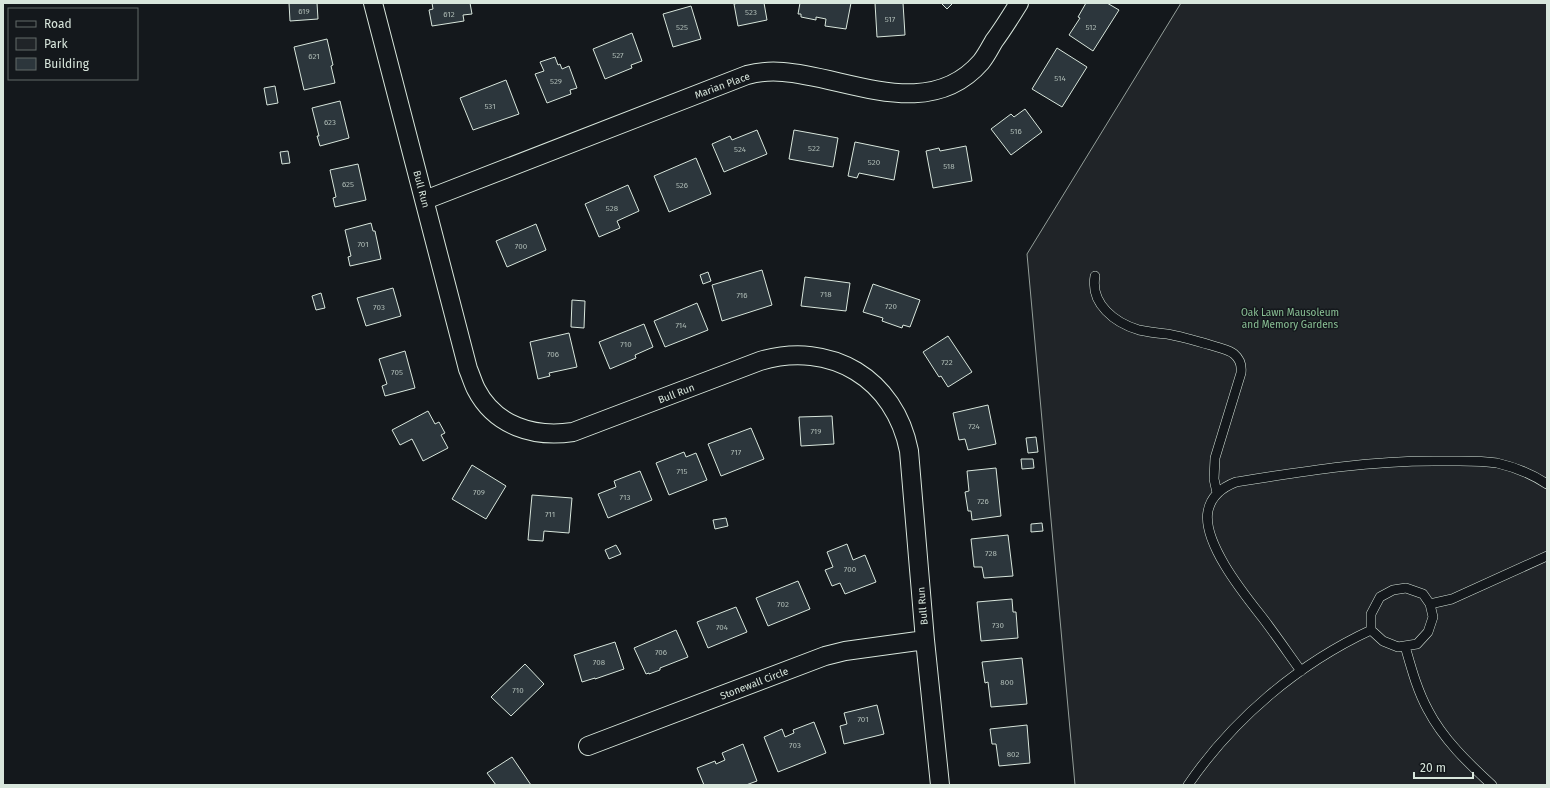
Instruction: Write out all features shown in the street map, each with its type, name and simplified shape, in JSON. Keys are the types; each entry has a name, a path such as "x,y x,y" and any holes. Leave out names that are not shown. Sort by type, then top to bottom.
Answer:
{"street":[{"name":"Bull Run","path":"374,3 468,369 476,388 488,405 497,414 518,427 534,433 548,435 573,432 760,361 778,356 792,355 810,355 845,365 858,372 872,383 888,400 896,412 906,437 910,456 925,640 940,785"},
{"name":"Marian Place","path":"425,200 746,75 766,72 790,72 897,93 922,94 938,90 960,80 982,61 1019,3"},
{"name":"Stonewall Circle","path":"588,746 825,656 845,651 925,640"}],"lane":[{"path":"1095,276 1094,292 1100,303 1113,317 1138,329 1205,343 1230,351 1238,358 1241,365 1241,373 1214,458 1214,479 1217,493"},
{"path":"1301,671 1240,588 1218,552 1209,528 1208,512 1211,502 1217,493 1236,482 1346,465 1409,460 1478,461 1496,463 1522,471 1547,484"},
{"path":"1430,604 1452,599 1547,556"},
{"path":"1406,588 1418,592 1423,594 1430,604 1433,617 1428,632 1417,644 1398,647 1383,641 1371,630 1370,614 1380,597 1392,590 1406,588"},
{"path":"1188,785 1227,735 1269,696 1301,671 1345,642 1371,630"},
{"path":"1405,646 1418,688 1431,715 1466,761 1492,785"}],"green space":[{"name":"Oak Lawn Mausoleum and Memory Gardens","path":"1181,3 1547,3 1547,785 1075,785 1027,254"}],"building":[{"path":"289,3 317,3 318,19 290,21"},
{"path":"432,3 470,3 472,14 463,15 464,21 432,26 429,10 433,9"},
{"path":"764,3 767,20 738,26 734,4"},
{"path":"800,3 851,3 846,29 825,26 826,19 816,17 816,20 801,17 801,14 798,14"},
{"path":"875,3 903,3 905,35 877,37"},
{"path":"941,3 953,3 947,9"},
{"path":"1086,3 1107,3 1119,10 1093,51 1069,35 1080,18 1078,17"},
{"path":"691,6 701,39 673,47 663,14"},
{"path":"632,33 642,61 631,65 632,68 605,79 593,49"},
{"path":"327,39 333,65 331,66 335,83 304,90 294,47"},
{"path":"1057,48 1087,67 1062,107 1032,89"},
{"path":"555,57 558,65 560,64 562,69 569,66 577,88 570,90 571,94 547,103 535,74 544,71 540,62"},
{"path":"506,80 519,114 473,130 460,98"},
{"path":"275,86 278,103 267,105 264,88"},
{"path":"340,101 349,138 320,146 312,108"},
{"path":"1025,109 1042,132 1011,155 991,129 1011,114 1014,117"},
{"path":"757,130 767,154 724,172 712,144 730,136 732,140"},
{"path":"794,130 838,138 833,167 789,159"},
{"path":"855,142 899,151 894,180 859,173 857,178 848,176"},
{"path":"966,146 972,181 933,188 926,151 939,148 940,151"},
{"path":"288,151 290,163 282,164 280,152"},
{"path":"696,158 711,194 669,212 654,176"},
{"path":"358,164 366,200 335,207 333,198 336,197 330,170"},
{"path":"628,185 639,211 617,221 620,228 599,237 585,204"},
{"path":"371,223 373,231 375,231 381,259 350,266 348,257 351,256 345,230"},
{"path":"536,224 546,250 507,267 496,241"},
{"path":"762,270 772,305 722,321 712,285"},
{"path":"708,272 711,281 703,284 700,275"},
{"path":"805,277 850,283 846,311 801,306"},
{"path":"873,284 920,300 910,327 903,325 902,328 882,321 883,318 863,312"},
{"path":"393,288 401,316 366,326 357,298"},
{"path":"321,293 325,308 316,310 312,296"},
{"path":"572,300 585,301 584,328 571,327"},
{"path":"697,303 708,330 665,347 654,321"},
{"path":"644,324 653,347 635,355 636,358 610,369 599,342"},
{"path":"569,333 577,367 549,373 550,376 538,379 530,342"},
{"path":"948,336 972,372 948,387 941,376 939,377 923,352"},
{"path":"405,351 415,388 385,396 382,386 387,384 379,359"},
{"path":"988,405 996,444 968,450 965,439 959,440 953,413"},
{"path":"428,411 435,424 439,422 445,433 441,435 448,448 423,461 412,439 400,445 392,430"},
{"path":"832,416 834,444 801,446 799,417"},
{"path":"751,428 764,459 721,476 708,444"},
{"path":"1036,437 1038,452 1028,453 1026,438"},
{"path":"684,452 686,457 696,453 707,480 669,495 656,463"},
{"path":"1021,459 1033,459 1034,468 1022,469"},
{"path":"472,465 506,486 486,519 452,499"},
{"path":"996,468 1001,516 972,520 971,511 968,511 965,492 969,491 967,471"},
{"path":"640,471 652,500 608,518 598,494 616,487 614,481"},
{"path":"532,495 572,498 569,533 544,531 543,541 528,540"},
{"path":"726,518 728,526 715,529 713,520"},
{"path":"1042,523 1043,531 1031,532 1031,524"},
{"path":"1008,535 1013,576 984,578 982,567 974,567 971,539"},
{"path":"847,544 853,560 865,555 876,582 845,594 840,583 832,586 825,570 833,567 827,552"},
{"path":"616,545 621,554 609,559 605,550"},
{"path":"798,581 810,609 768,626 756,598"},
{"path":"1012,599 1013,612 1016,612 1018,638 981,641 977,602"},
{"path":"736,607 747,632 708,648 697,622"},
{"path":"676,630 688,657 660,668 660,670 646,674 634,648"},
{"path":"615,642 624,669 582,682 574,655"},
{"path":"1022,658 1027,704 991,707 988,682 985,683 982,662"},
{"path":"525,664 544,684 511,716 491,697"},
{"path":"877,705 884,734 844,744 840,726 847,724 844,713"},
{"path":"814,722 826,753 778,772 764,737 782,729 785,737 794,733 793,730"},
{"path":"1027,725 1030,763 999,766 996,744 992,744 990,729"},
{"path":"743,744 757,781 746,785 704,785 697,768 715,761 716,764 725,760 722,753"},
{"path":"512,757 531,785 496,785 487,773"}]}
